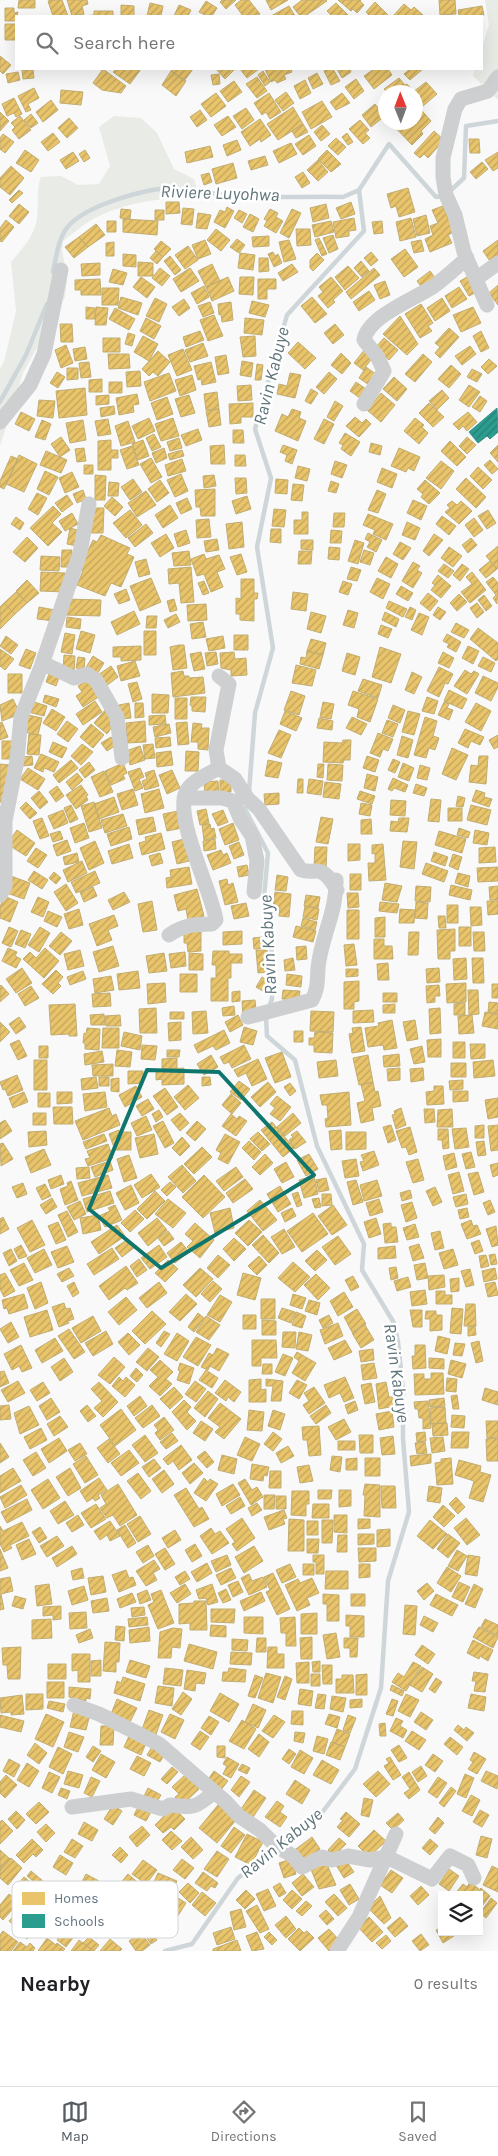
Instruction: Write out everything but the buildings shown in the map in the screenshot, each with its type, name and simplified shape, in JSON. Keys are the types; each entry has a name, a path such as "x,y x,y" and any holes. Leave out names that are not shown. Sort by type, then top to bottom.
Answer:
{"street":[{"path":"487,305 467,258 455,215 446,195 443,158 455,109 461,99 488,91 498,77"},
{"path":"364,404 384,371 377,356 364,340 365,335 386,315 406,301 433,287 467,258"},
{"path":"476,279 498,263"},
{"path":"0,422 30,385 44,354 61,270"},
{"path":"0,895 5,886 3,828 17,760 21,717 42,667 80,553 89,504"},
{"path":"42,667 49,666 74,678 87,674 96,680 117,717 122,758"},
{"path":"218,768 216,750 229,684 220,676"},
{"path":"170,935 178,929 193,924 212,924 216,920 186,820 184,798 188,789 195,782 218,768"},
{"path":"218,768 235,779 248,800 259,809 301,870 310,873 317,871 325,874 337,890"},
{"path":"184,798 222,798 233,801 241,820 252,836 257,861 254,892"},
{"path":"248,1017 312,1000 318,988 319,960 337,890 336,871"},
{"path":"74,1705 99,1714 159,1744 239,1816 260,1830 277,1847 292,1855 302,1868 322,1857 332,1860 348,1856 370,1860 387,1857 432,1879 450,1856 468,1865 474,1878"},
{"path":"72,1807 131,1799 163,1809 170,1805 190,1808 214,1792"},
{"path":"337,1951 359,1917 396,1834"}],"highlighted area":[{"path":"147,1070 219,1072 314,1175 161,1268 89,1209"}],"shaded area":[{"path":"485,0 498,0 498,100 473,76 475,70 483,70 483,45 489,25"},
{"path":"114,116 141,118 157,133 174,169 194,179 200,199 173,198 133,204 107,212 91,220 63,241 62,250 67,277 65,297 23,373 0,446 0,369 4,362 16,311 11,262 26,244 34,229 37,217 38,188 41,177 61,176 78,185 99,184 110,166 99,127"}],"waterway":[{"name":"Ravin Kabuye","path":"449,192 464,178 466,126 498,121"},
{"name":"Ravin Kabuye","path":"249,792 255,713 273,648 257,547 271,478 255,429 287,315 364,231 359,190 389,144 436,197 443,196"},
{"name":"Riviere Luyohwa","path":"53,272 61,239 66,229 73,222 93,209 131,195 152,190 171,189 242,196 343,197 359,190"},
{"name":"Riviere Luyohwa","path":"0,402 26,355 47,304"},
{"name":"Ravin Kabuye","path":"247,802 245,809 268,853 264,897 272,954 272,999 269,1007"},
{"name":"Ravin Kabuye","path":"165,1951 192,1944 238,1878 321,1814 355,1769 381,1688 388,1581 409,1512 403,1439 403,1389 394,1323 362,1270 364,1244 317,1146 295,1060 267,1036 266,1017"}]}
